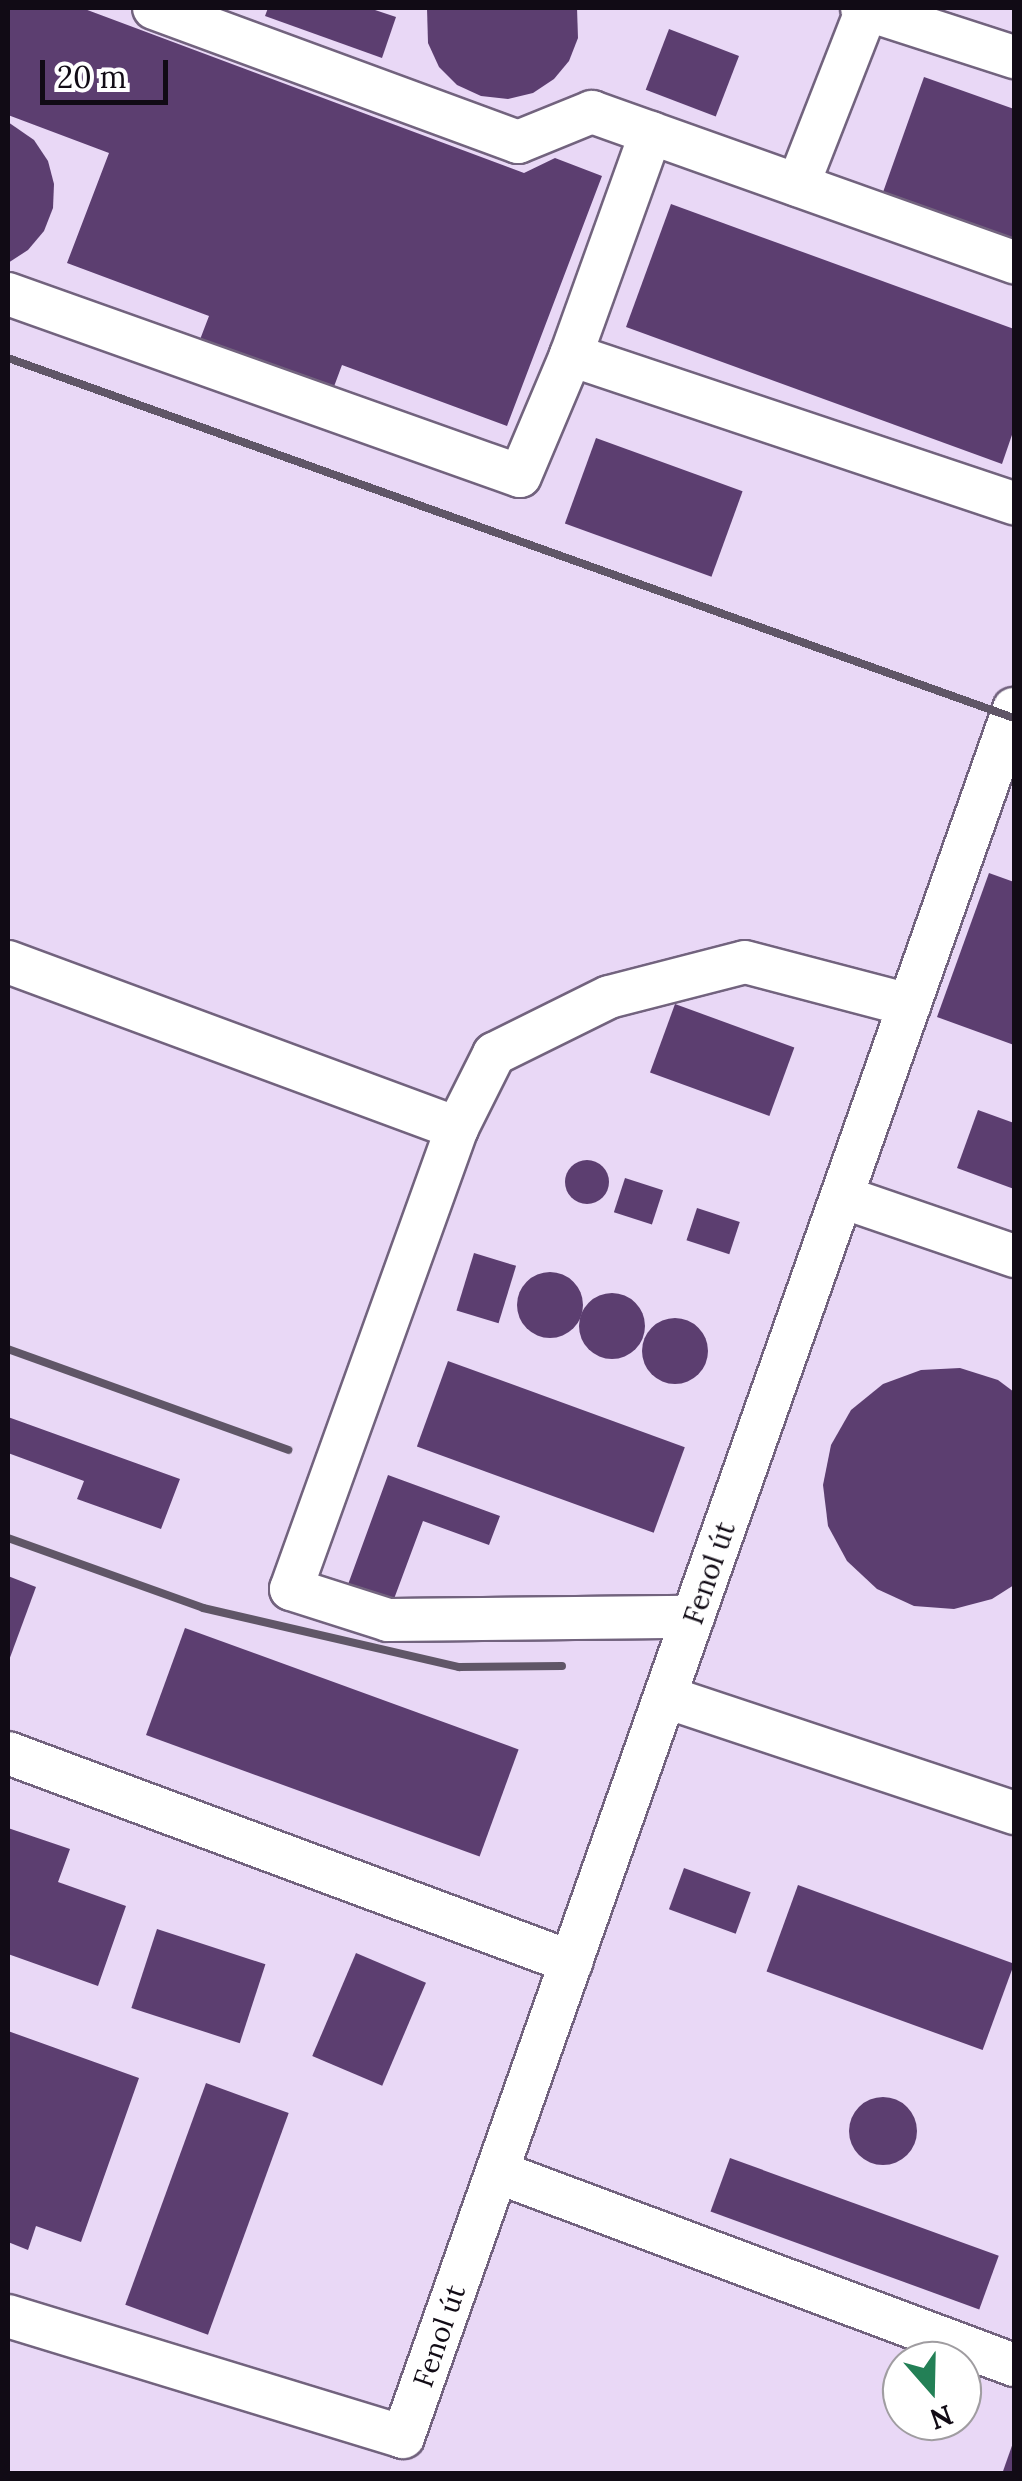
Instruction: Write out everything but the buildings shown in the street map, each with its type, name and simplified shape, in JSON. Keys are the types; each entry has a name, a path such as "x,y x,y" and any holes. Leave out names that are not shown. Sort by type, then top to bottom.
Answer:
{"lane":[{"path":"154,8 518,142 592,112 1014,262"},
{"path":"798,185 865,8 1014,57"},
{"path":"8,294 520,476 570,355 651,133"},
{"path":"570,355 1014,502"},
{"name":"Fenol út","path":"8,2316 403,2436 1014,709"},
{"path":"8,962 457,1128"},
{"path":"693,1617 388,1620 291,1590 457,1128 494,1054 609,996 746,962 910,1006"},
{"path":"842,1196 1014,1256"},
{"path":"666,1696 1014,1813"},
{"path":"8,1753 571,1962"},
{"path":"497,2172 1014,2365"}],"railway":[{"path":"8,358 1014,718"},
{"path":"8,1349 288,1450"},
{"path":"8,1538 203,1608 459,1667 562,1666"}]}
